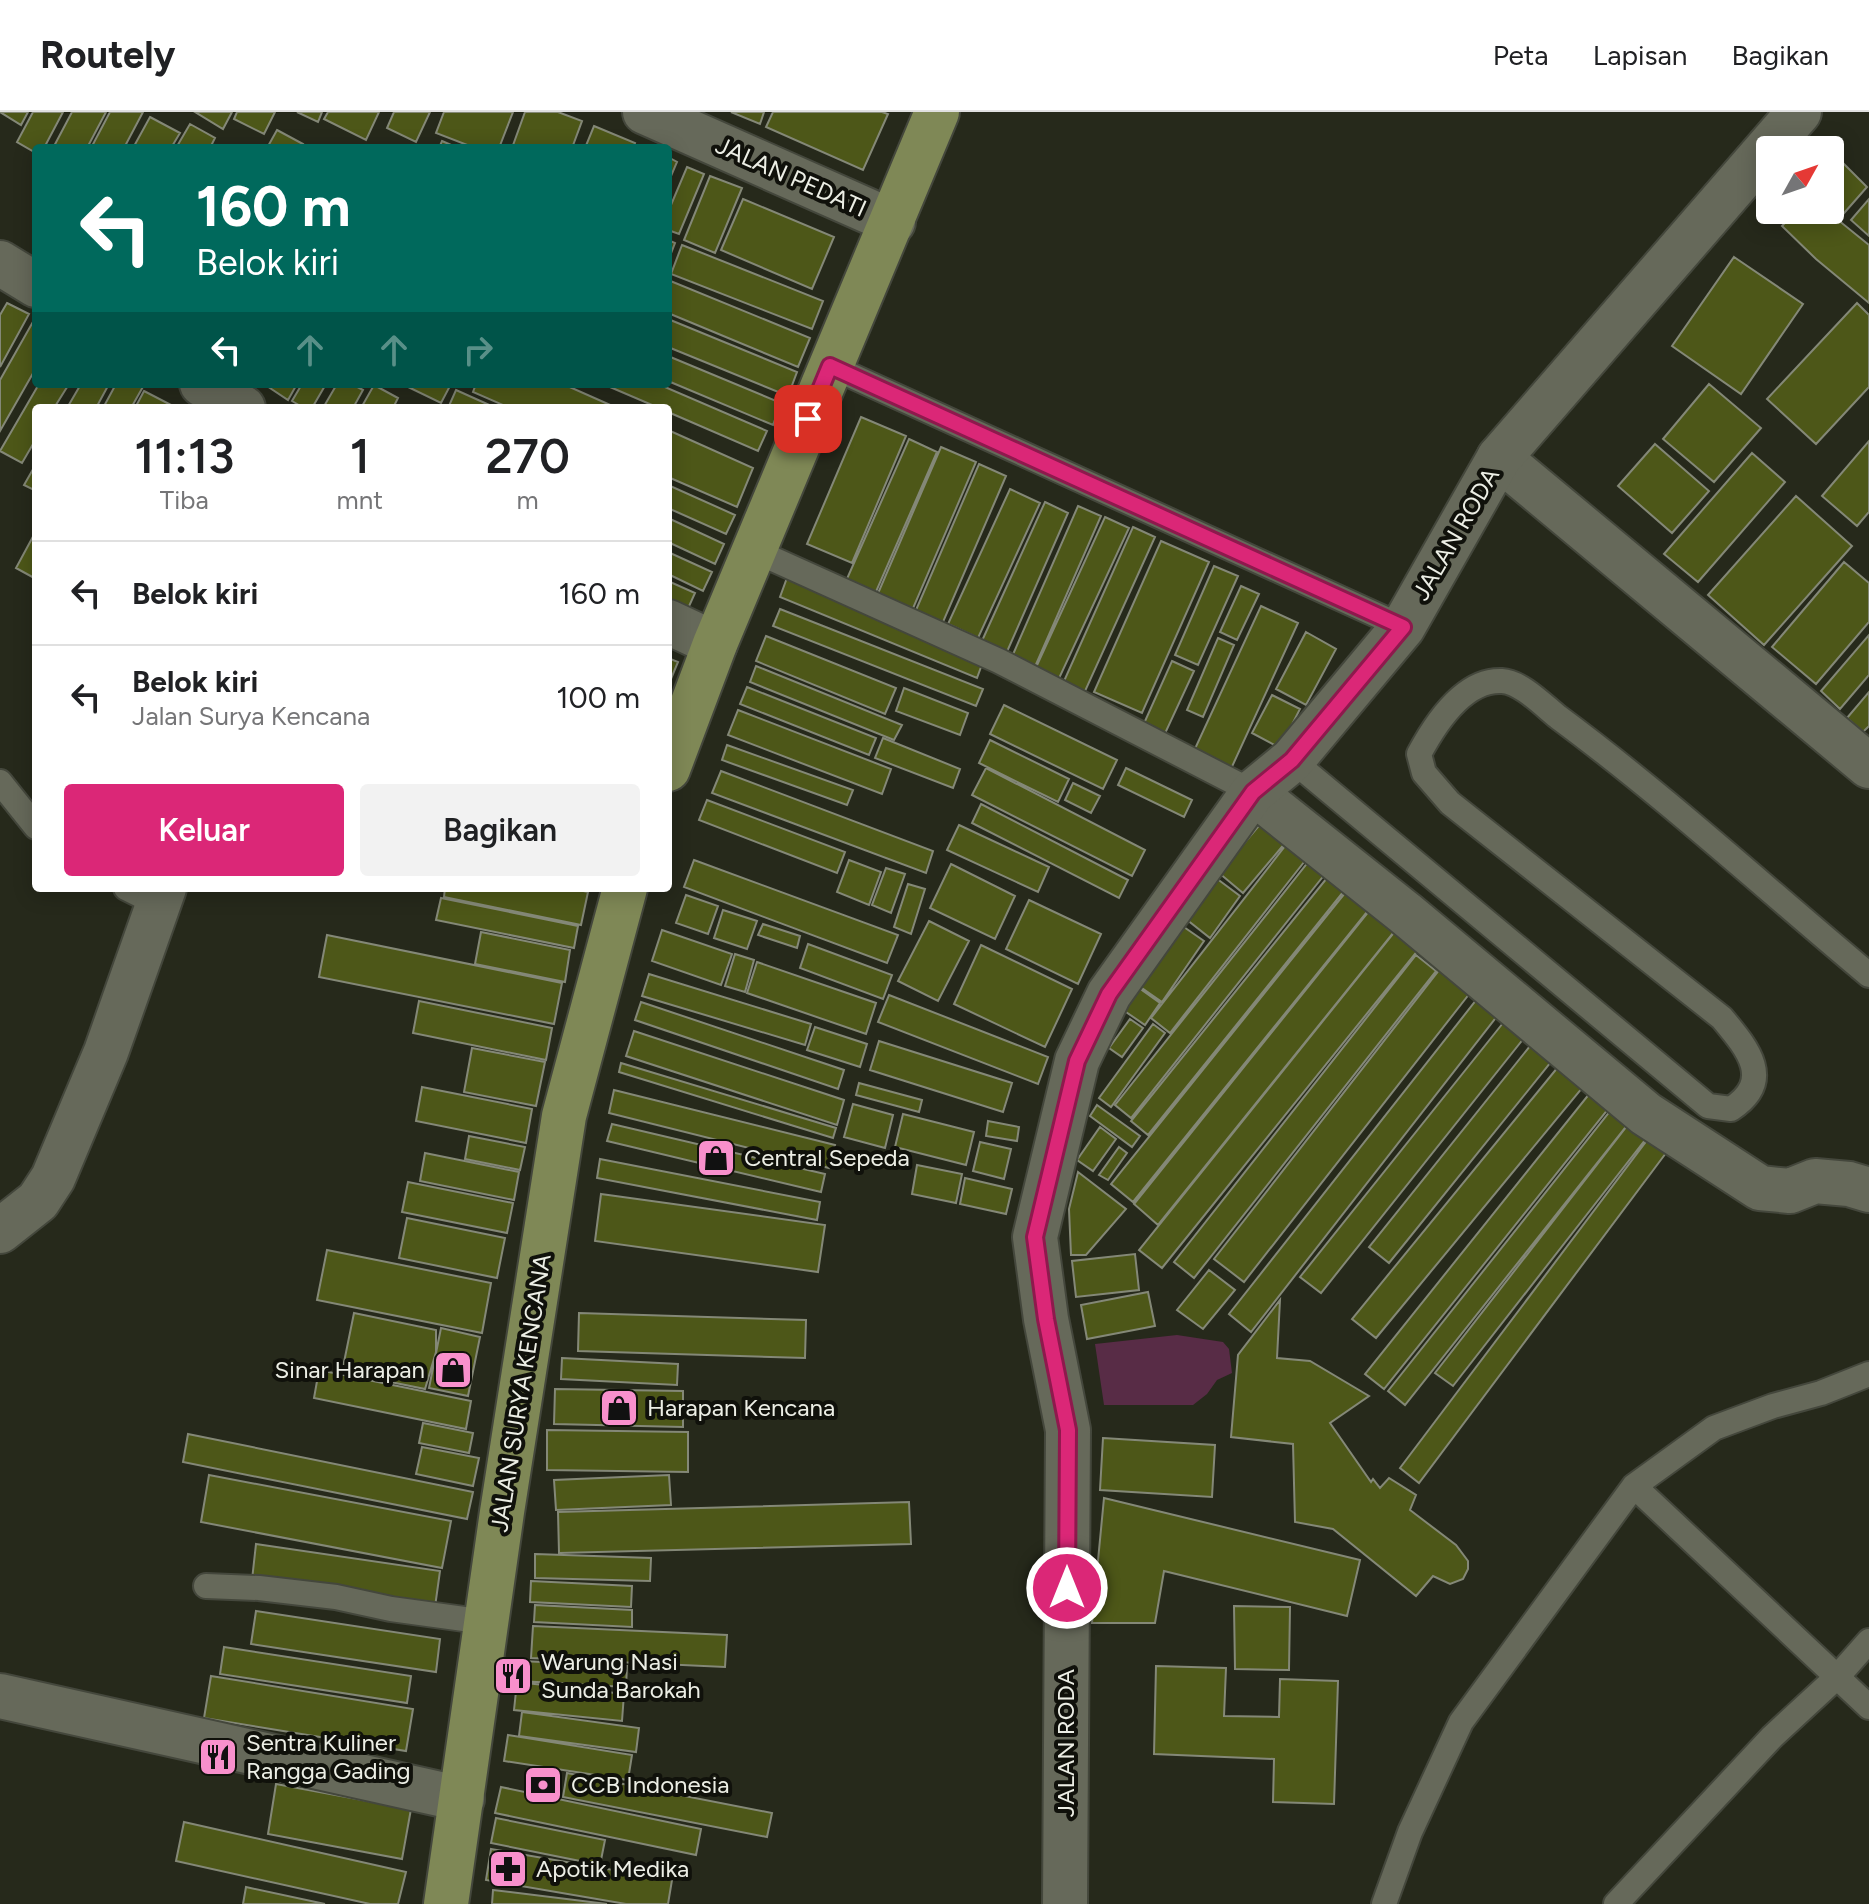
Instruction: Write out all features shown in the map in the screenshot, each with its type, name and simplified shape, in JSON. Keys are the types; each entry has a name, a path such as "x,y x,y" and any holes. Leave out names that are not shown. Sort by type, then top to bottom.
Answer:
{"main road":[{"path":"672,758 715,644 937,112"},
{"name":"JALAN SURYA KENCANA","path":"446,1904 564,1116 624,892"}],"street":[{"name":"JALAN PEDATI","path":"645,112 893,222"},
{"name":"JALAN RODA","path":"1065,1904 1068,1430 1046,1319 1035,1237 1077,1061 1109,994 1253,792 1292,760 1403,627 1499,458 1799,112"},
{"path":"0,263 32,283"},
{"path":"209,388 236,404"},
{"path":"1499,458 1869,766"},
{"path":"672,624 715,644"},
{"path":"1253,792 1405,913 1646,1114 1760,1188 1790,1191 1815,1181 1849,1184 1869,1190"},
{"path":"0,1231 38,1201 53,1178 106,1052 149,893"},
{"path":"0,1696 462,1799"}],"lane":[{"path":"830,366 1403,627"},
{"path":"755,551 999,661 1253,792"},
{"path":"1292,760 1708,1106 1731,1109 1743,1101 1751,1089 1755,1074 1748,1049 1722,1018 1450,803 1424,773 1419,754 1431,730 1466,692 1489,681 1507,681 1526,693 1590,741 1869,975"},
{"path":"0,782 32,822"},
{"path":"1384,1904 1410,1832 1461,1722 1634,1486 1714,1428 1869,1374"},
{"path":"1634,1486 1869,1707"},
{"path":"206,1586 259,1588 336,1597 391,1609 486,1622"},
{"path":"1616,1904 1772,1737 1838,1676 1869,1641"}],"shaded area":[{"path":"1177,1335 1223,1342 1229,1349 1232,1373 1217,1380 1207,1394 1193,1405 1104,1405 1095,1344"}],"building":[{"path":"0,112 28,112 21,125"},
{"path":"33,112 63,112 46,144 32,144 32,151 17,142"},
{"path":"72,112 106,112 89,144 55,144"},
{"path":"110,112 143,112 126,144 93,144"},
{"path":"195,112 232,112 223,129"},
{"path":"237,112 275,112 264,134 234,119"},
{"path":"297,112 322,112 318,122"},
{"path":"328,112 379,112 366,140 324,119"},
{"path":"394,112 430,112 416,142 387,128"},
{"path":"444,112 513,112 501,144 465,144 436,133"},
{"path":"525,112 558,112 582,121 573,144 513,144"},
{"path":"731,112 764,112 760,124"},
{"path":"773,112 888,114 863,170 766,127"},
{"path":"150,117 180,133 173,144 135,144"},
{"path":"190,124 215,138 212,144 178,144"},
{"path":"594,126 635,143 635,144 587,144"},
{"path":"277,130 303,144 269,144"},
{"path":"1844,164 1867,187 1844,213"},
{"path":"687,167 704,174 679,234 672,231 672,203"},
{"path":"710,176 742,188 715,253 684,240"},
{"path":"743,199 834,237 812,289 721,250"},
{"path":"1869,199 1869,236 1851,220"},
{"path":"1843,224 1869,245 1869,303 1816,259 1782,226"},
{"path":"682,245 823,301 812,329 672,274"},
{"path":"1734,257 1803,304 1741,394 1672,346"},
{"path":"672,282 810,338 798,367 672,315"},
{"path":"7,303 29,314 0,367 0,315"},
{"path":"1857,303 1869,315 1869,387 1816,444 1767,399"},
{"path":"672,321 797,372 788,396 672,349"},
{"path":"32,324 32,375 0,431 0,380"},
{"path":"672,358 781,403 773,425 672,383"},
{"path":"1709,384 1761,428 1714,482 1663,439"},
{"path":"37,388 66,388 56,404 32,404 32,446 22,463 0,451"},
{"path":"79,388 107,388 98,404 69,404"},
{"path":"114,388 142,388 133,404 105,404"},
{"path":"270,388 295,388 288,400"},
{"path":"300,388 324,388 314,404 292,401"},
{"path":"335,388 363,390 355,404 325,404"},
{"path":"372,388 380,388 398,398 395,404 363,404"},
{"path":"410,388 449,388 441,403"},
{"path":"474,388 572,388 608,404 501,404 473,392"},
{"path":"612,388 667,388 767,431 758,451 672,414 672,404 650,404"},
{"path":"456,390 487,404 450,404"},
{"path":"144,391 169,404 137,404"},
{"path":"861,417 906,436 852,563 807,544"},
{"path":"672,432 753,468 737,507 672,479"},
{"path":"909,439 937,452 875,594 846,581"},
{"path":"1869,441 1869,512 1857,526 1822,496"},
{"path":"1655,444 1709,491 1672,533 1618,486"},
{"path":"941,447 976,462 911,613 876,598"},
{"path":"1752,453 1785,482 1698,582 1664,554"},
{"path":"979,464 1006,476 940,629 913,617"},
{"path":"32,471 32,489 24,485"},
{"path":"672,487 735,515 726,534 672,510"},
{"path":"1010,489 1040,503 978,638 948,624"},
{"path":"1796,496 1852,546 1764,645 1708,595"},
{"path":"1045,502 1068,513 1006,654 981,643"},
{"path":"1078,506 1101,516 1034,669 1011,659"},
{"path":"1105,517 1129,528 1055,687 1032,676"},
{"path":"672,520 724,544 715,564 672,544"},
{"path":"1133,527 1155,537 1081,700 1060,690"},
{"path":"32,538 32,577 16,568"},
{"path":"1161,541 1209,562 1142,713 1094,692"},
{"path":"672,554 712,572 703,591 672,576"},
{"path":"1844,562 1869,583 1869,622 1816,684 1772,647"},
{"path":"1214,566 1238,576 1198,665 1175,655"},
{"path":"788,575 985,656 977,678 780,597"},
{"path":"672,583 695,593 686,613 672,607"},
{"path":"1241,586 1259,594 1237,640 1220,632"},
{"path":"1261,606 1298,623 1230,771 1193,753"},
{"path":"780,609 983,689 976,706 773,626"},
{"path":"1306,632 1336,649 1306,705 1276,689"},
{"path":"1869,635 1869,675 1840,709 1821,691"},
{"path":"766,636 896,688 885,714 756,661"},
{"path":"1218,638 1234,645 1203,717 1187,710"},
{"path":"672,660 678,662 672,676"},
{"path":"1172,661 1194,671 1162,740 1141,730"},
{"path":"756,666 902,725 894,740 750,682"},
{"path":"747,687 876,738 869,755 740,704"},
{"path":"904,688 968,713 960,735 896,711"},
{"path":"1869,692 1869,726 1863,732 1847,718"},
{"path":"1272,695 1300,709 1280,748 1252,733"},
{"path":"1004,705 1117,760 1103,789 990,734"},
{"path":"738,710 891,769 882,794 728,735"},
{"path":"883,738 960,769 953,788 875,758"},
{"path":"990,740 1069,779 1058,802 979,763"},
{"path":"727,745 853,790 847,805 722,760"},
{"path":"986,768 1145,850 1132,876 972,795"},
{"path":"1126,768 1192,800 1184,817 1118,785"},
{"path":"721,771 933,851 926,873 712,793"},
{"path":"1073,783 1100,796 1091,813 1065,800"},
{"path":"707,800 845,852 837,873 699,820"},
{"path":"981,804 1128,880 1119,898 972,823"},
{"path":"1262,822 1286,842 1243,893 1219,873"},
{"path":"959,825 1049,867 1038,892 947,850"},
{"path":"1289,841 1308,857 1170,1033 1151,1018"},
{"path":"694,860 898,935 887,963 684,887"},
{"path":"849,860 881,872 869,905 837,892"},
{"path":"1309,861 1325,874 1131,1118 1115,1105"},
{"path":"951,864 1015,896 995,939 930,908"},
{"path":"886,868 905,874 891,913 872,905"},
{"path":"1331,873 1348,886 1148,1135 1131,1121"},
{"path":"1216,878 1240,896 1210,938 1186,919"},
{"path":"908,884 925,889 911,934 894,927"},
{"path":"1349,888 1371,907 1133,1202 1111,1184"},
{"path":"445,892 588,892 581,925 444,897"},
{"path":"686,895 718,906 708,934 676,923"},
{"path":"441,898 578,926 574,948 436,920"},
{"path":"1029,900 1101,934 1078,984 1006,949"},
{"path":"1373,906 1398,927 1158,1225 1134,1204"},
{"path":"723,910 757,921 747,949 714,938"},
{"path":"929,921 969,941 938,1001 898,981"},
{"path":"763,924 800,936 797,948 758,935"},
{"path":"1181,925 1204,941 1162,1002 1139,986"},
{"path":"662,930 732,954 721,985 652,961"},
{"path":"1396,930 1419,949 1162,1268 1139,1250"},
{"path":"481,932 570,950 565,982 475,964"},
{"path":"327,935 562,983 554,1024 319,977"},
{"path":"808,944 892,975 883,999 800,968"},
{"path":"981,945 1072,989 1045,1047 954,1004"},
{"path":"735,954 754,960 745,992 725,986"},
{"path":"1416,955 1436,971 1194,1278 1174,1262"},
{"path":"757,962 876,1003 866,1034 747,993"},
{"path":"1440,969 1470,993 1244,1282 1214,1259"},
{"path":"649,974 811,1024 805,1045 642,996"},
{"path":"1139,988 1160,1003 1145,1025 1123,1010"},
{"path":"889,995 1048,1057 1038,1084 878,1022"},
{"path":"1477,999 1498,1015 1251,1332 1229,1314"},
{"path":"419,1001 552,1028 546,1060 413,1033"},
{"path":"641,1002 844,1070 838,1089 635,1020"},
{"path":"1130,1019 1143,1028 1122,1057 1109,1048"},
{"path":"1503,1023 1524,1038 1321,1293 1300,1277"},
{"path":"1153,1024 1165,1033 1111,1107 1099,1098"},
{"path":"815,1027 867,1044 860,1067 807,1050"},
{"path":"634,1031 844,1100 837,1125 626,1056"},
{"path":"879,1041 1012,1083 1003,1112 870,1070"},
{"path":"1530,1046 1551,1062 1389,1263 1369,1247"},
{"path":"472,1048 545,1062 536,1106 464,1092"},
{"path":"621,1063 836,1128 833,1138 619,1072"},
{"path":"1558,1067 1583,1087 1376,1338 1352,1319"},
{"path":"859,1083 922,1100 919,1112 856,1095"},
{"path":"422,1087 532,1109 526,1143 416,1121"},
{"path":"614,1090 835,1145 829,1168 609,1113"},
{"path":"1590,1093 1609,1108 1384,1389 1365,1374"},
{"path":"853,1104 893,1115 885,1148 844,1137"},
{"path":"1097,1105 1140,1136 1132,1147 1090,1116"},
{"path":"1611,1110 1628,1124 1405,1405 1388,1391"},
{"path":"903,1114 974,1132 966,1165 895,1147"},
{"path":"988,1121 1019,1127 1017,1141 986,1136"},
{"name":"Central Sepeda","path":"612,1124 825,1174 821,1192 607,1141"},
{"path":"1627,1126 1645,1140 1453,1386 1435,1373"},
{"path":"1100,1127 1116,1139 1093,1171 1077,1160"},
{"path":"469,1136 525,1147 520,1170 465,1159"},
{"path":"1648,1139 1666,1153 1419,1483 1400,1468"},
{"path":"980,1142 1011,1149 1004,1179 973,1171"},
{"path":"1119,1147 1127,1153 1108,1180 1099,1175"},
{"path":"425,1153 519,1172 514,1200 420,1181"},
{"path":"600,1159 820,1202 817,1220 597,1178"},
{"path":"917,1165 962,1174 956,1203 912,1194"},
{"path":"1078,1172 1126,1209 1086,1255 1071,1255 1069,1209"},
{"path":"965,1178 1012,1189 1006,1214 960,1204"},
{"path":"408,1182 513,1203 507,1233 402,1212"},
{"path":"601,1194 825,1225 818,1272 595,1241"},
{"path":"407,1218 505,1238 497,1278 399,1258"},
{"path":"327,1250 491,1283 482,1333 317,1300"},
{"path":"1135,1254 1139,1290 1076,1297 1072,1261"},
{"path":"1209,1270 1235,1290 1203,1329 1177,1310"},
{"path":"1148,1292 1155,1326 1087,1339 1081,1305"},
{"path":"1280,1300 1277,1358 1310,1361 1369,1396 1330,1423 1371,1482 1373,1479 1380,1488 1389,1478 1416,1495 1410,1510 1456,1545 1468,1561 1463,1579 1450,1584 1433,1576 1416,1596 1333,1529 1295,1522 1293,1444 1231,1437 1238,1355"},
{"path":"354,1313 436,1330 436,1352 425,1389 342,1372"},
{"path":"579,1313 806,1320 805,1358 578,1351"},
{"name":"Sinar Harapan","path":"441,1328 480,1337 468,1396 429,1388"},
{"path":"562,1358 678,1364 677,1385 561,1379"},
{"path":"319,1370 471,1401 466,1429 314,1398"},
{"name":"Harapan Kencana","path":"555,1389 683,1391 683,1427 554,1424"},
{"path":"423,1423 473,1433 469,1453 419,1443"},
{"path":"547,1430 688,1432 688,1472 547,1470"},
{"path":"188,1434 473,1492 467,1519 183,1462"},
{"path":"1103,1438 1215,1445 1212,1497 1100,1490"},
{"path":"422,1447 479,1458 473,1486 416,1474"},
{"path":"209,1475 451,1521 442,1568 201,1522"},
{"path":"669,1475 671,1505 556,1510 554,1480"},
{"path":"1104,1498 1360,1560 1347,1616 1164,1571 1155,1623 1092,1623"},
{"path":"909,1502 911,1544 559,1553 558,1512"},
{"path":"256,1544 440,1571 435,1607 252,1580"},
{"path":"535,1554 651,1558 650,1581 535,1578"},
{"path":"531,1581 632,1586 631,1607 530,1602"},
{"path":"535,1605 632,1610 632,1627 534,1622"},
{"path":"1234,1606 1290,1607 1289,1670 1235,1669"},
{"path":"256,1611 440,1639 436,1672 251,1644"},
{"path":"533,1626 727,1635 725,1667 531,1658"},
{"path":"224,1647 411,1676 407,1703 220,1674"},
{"path":"521,1661 627,1666 626,1687 519,1681"},
{"path":"1156,1666 1226,1668 1224,1716 1279,1717 1280,1679 1338,1681 1334,1804 1273,1802 1274,1759 1154,1754"},
{"path":"211,1676 413,1709 406,1751 204,1718"},
{"path":"517,1682 624,1694 622,1721 514,1710"},
{"path":"522,1712 639,1728 636,1752 519,1736"},
{"path":"508,1735 632,1755 628,1780 504,1761"},
{"path":"567,1773 772,1813 767,1837 563,1797"},
{"path":"276,1784 411,1809 402,1859 268,1834"},
{"path":"501,1787 701,1829 696,1855 495,1813"},
{"path":"496,1818 605,1840 600,1865 491,1843"},
{"path":"184,1822 406,1872 398,1904 370,1904 176,1861"},
{"path":"491,1849 672,1880 668,1904 626,1904 486,1880"},
{"path":"246,1887 325,1904 243,1904"},
{"path":"493,1890 607,1904 492,1904"}],"place":[{"name":"Central Sepeda","path":"716,1158"},
{"name":"Sinar Harapan","path":"453,1370"},
{"name":"Harapan Kencana","path":"619,1408"},
{"name":"Warung Nasi Sunda Barokah","path":"513,1676"},
{"name":"Sentra Kuliner Rangga Gading","path":"218,1757"},
{"name":"CCB Indonesia","path":"543,1785"},
{"name":"Apotik Medika","path":"508,1869"}],"route":[{"path":"808,419 830,366 1403,627 1292,760 1253,792 1109,994 1077,1061 1035,1237 1046,1319 1068,1430 1067,1588"}]}
